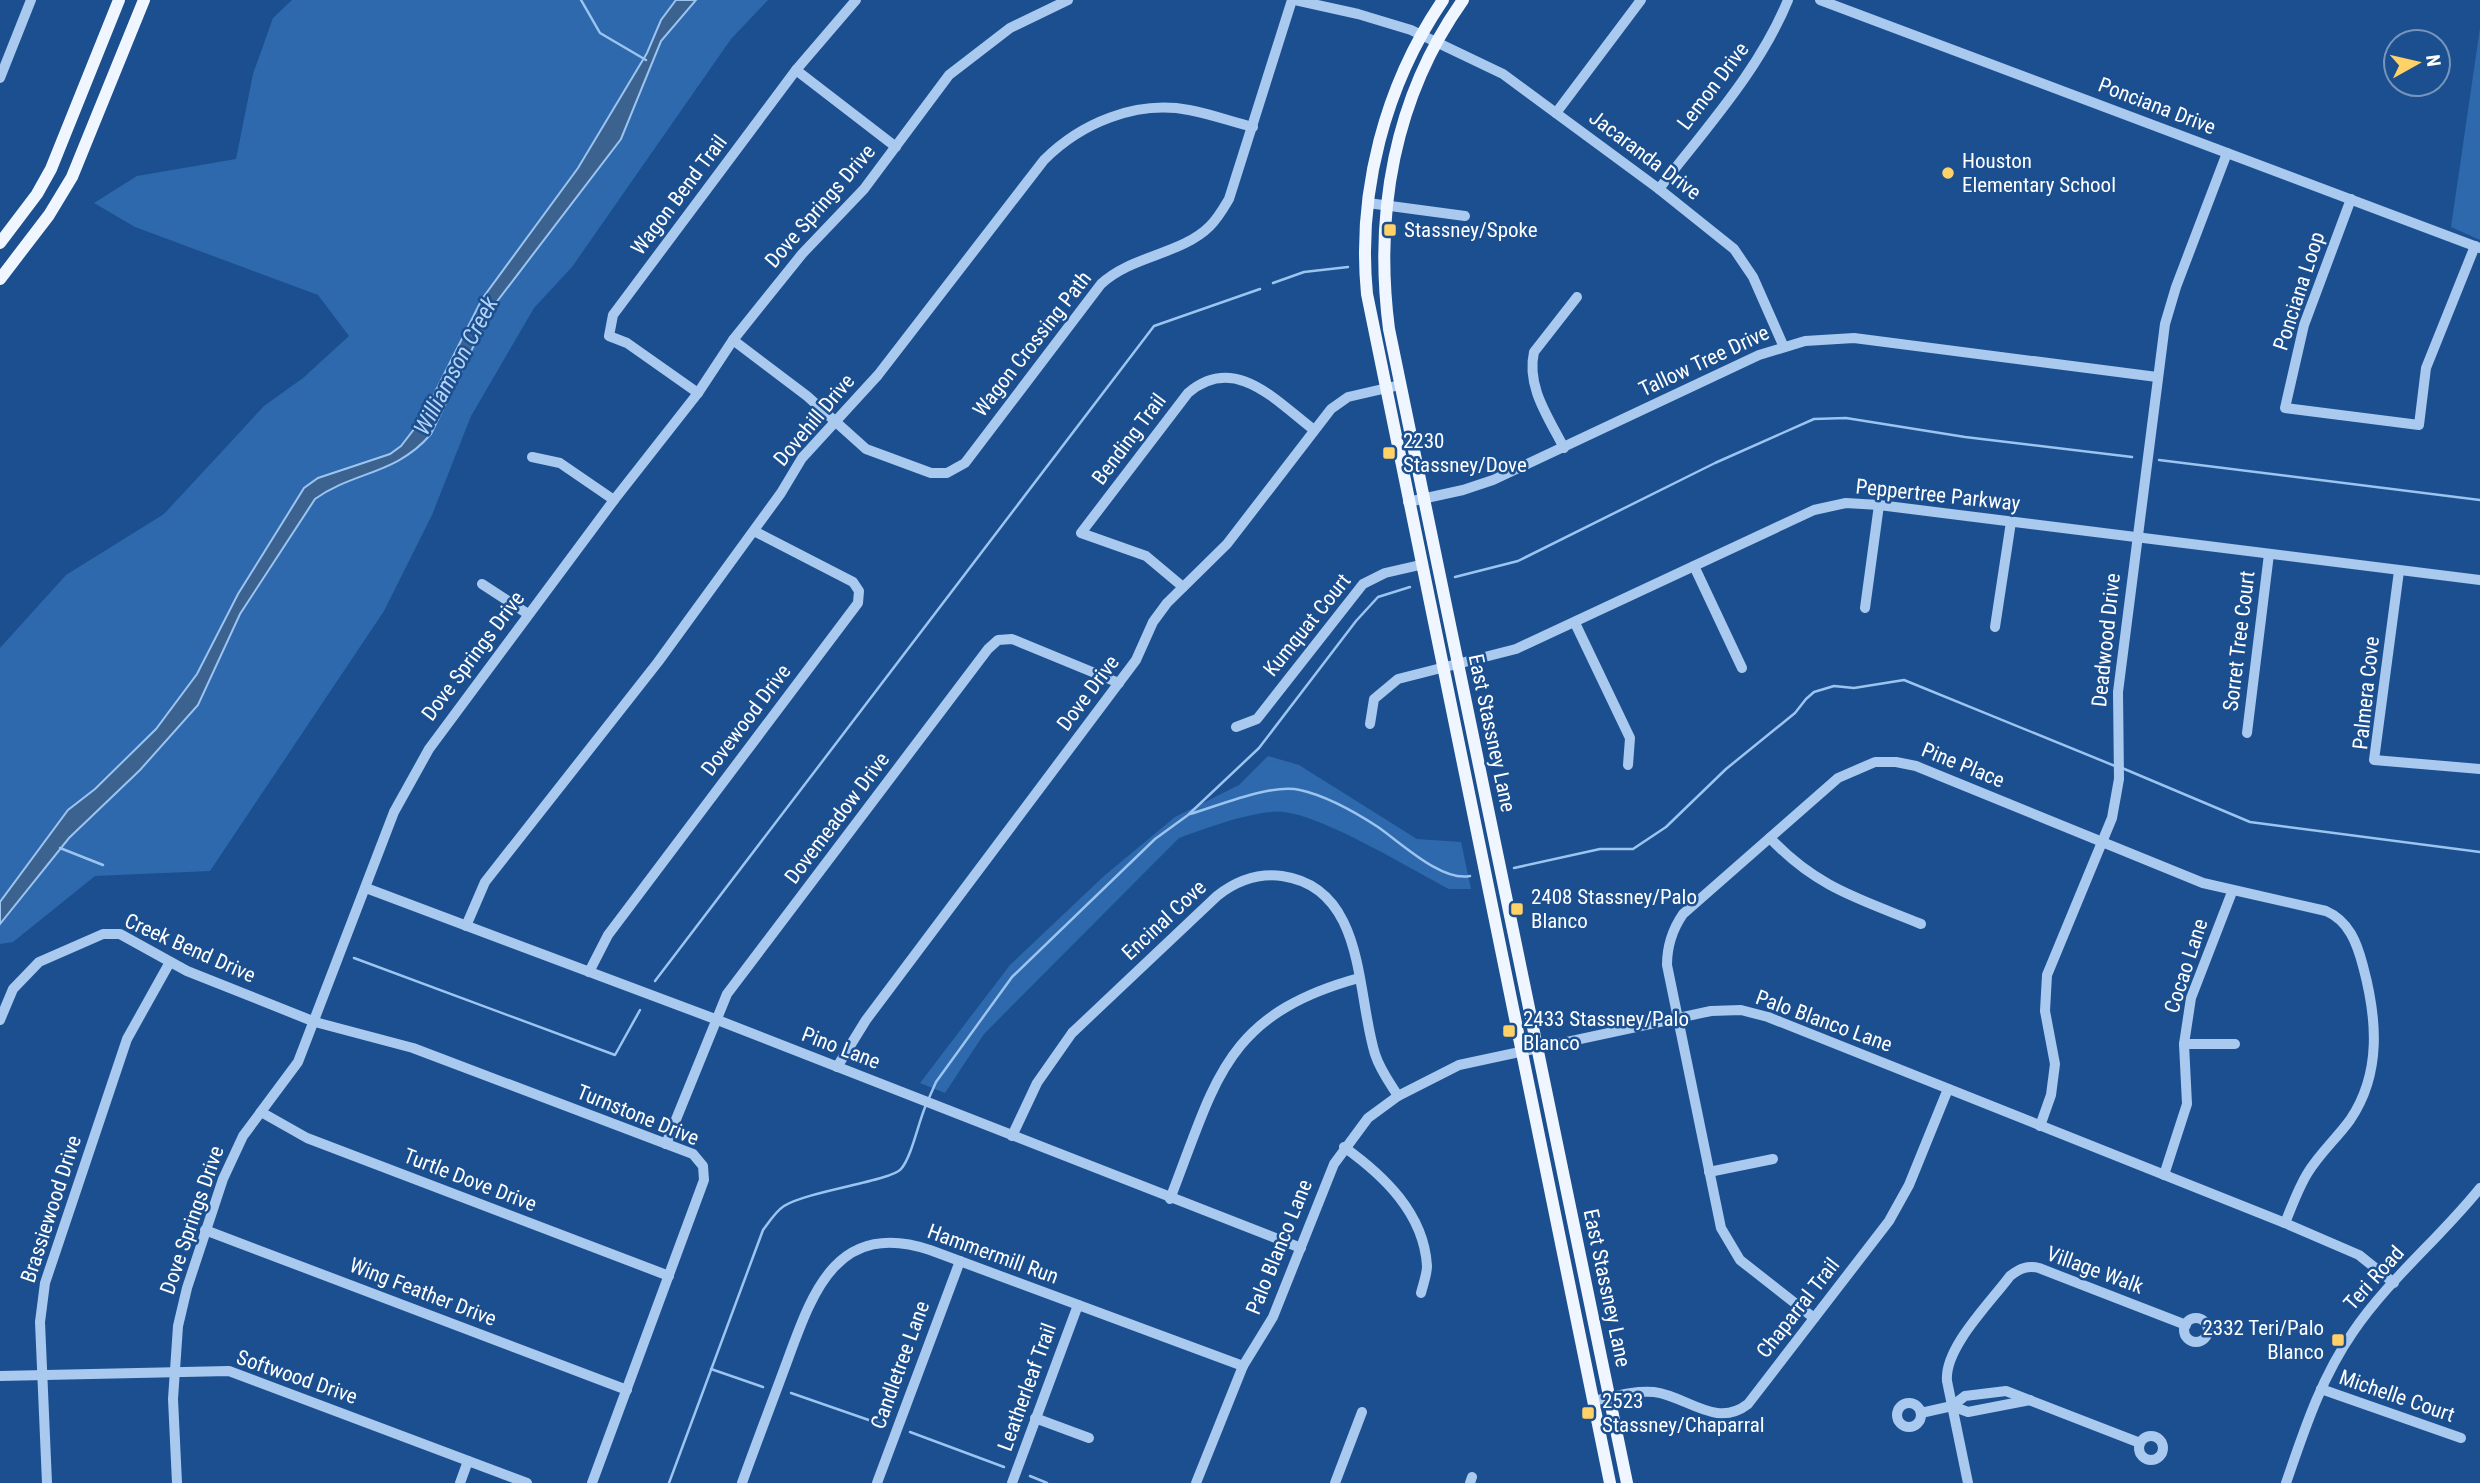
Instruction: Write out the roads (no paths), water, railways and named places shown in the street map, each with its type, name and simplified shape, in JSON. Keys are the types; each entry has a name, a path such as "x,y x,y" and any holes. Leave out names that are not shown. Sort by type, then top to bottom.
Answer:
{"main road":[{"path":"0,243 37,194 51,169 119,0"},
{"path":"1,275 49,215 72,177 144,0"},
{"name":"East Stassney Lane","path":"1443,0 1422,34 1386,119 1368,203 1365,279 1421,570 1610,1483"},
{"name":"East Stassney Lane","path":"1463,0 1437,40 1401,129 1386,205 1384,295 1400,385 1627,1483"}],"street":[{"path":"0,78 32,0"},
{"name":"Wagon Bend Trail","path":"698,393 627,343 609,336 613,315 796,70 856,0"},
{"name":"Dove Springs Drive","path":"177,1483 174,1370 182,1307 205,1230 234,1150 289,1077 315,1022 394,812 429,749 614,500 698,393 733,340 802,254 863,189 949,75 1010,29 1068,0"},
{"path":"1293,0 1358,14 1422,34"},
{"name":"Wagon Crossing Path","path":"733,340 807,396 866,449 930,474 947,473 965,463 1101,284 1124,266 1194,238 1209,227 1229,200 1293,0"},
{"path":"1556,113 1641,0"},
{"name":"Lemon Drive","path":"1659,189 1754,66 1775,33 1788,0"},
{"name":"Ponciana Drive","path":"1820,0 2477,247"},
{"name":"Jacaranda Drive","path":"1422,34 1503,74 1659,189 1734,249 1753,277 1783,345"},
{"path":"796,70 896,146"},
{"name":"Dovehill Drive","path":"466,926 485,882 658,662 754,531 802,458 878,375 1044,160 1065,139 1107,118 1158,108 1187,109 1253,127"},
{"name":"Deadwood Drive","path":"2040,1126 2051,1095 2055,1064 2044,999 2047,975 2115,805 2118,774 2118,692 2165,324 2176,286 2227,153"},
{"name":"Ponciana Loop","path":"2351,199 2304,325 2285,408 2419,425 2426,369 2477,247"},
{"path":"1368,203 1465,216"},
{"path":"1564,448 1533,383 1531,363 1534,352 1577,297"},
{"name":"Tallow Tree Drive","path":"1408,502 1479,485 1783,345 1854,338 2157,377"},
{"name":"Bending Trail","path":"1183,587 1146,556 1082,533 1188,393 1200,383 1217,377 1236,376 1252,384 1314,430"},
{"name":"Dove Drive","path":"837,1067 866,1020 1136,660 1153,622 1167,603 1227,544 1331,409 1348,397 1400,385"},
{"path":"532,457 560,463 614,500"},
{"name":"Peppertree Parkway","path":"1370,724 1370,710 1383,688 1405,675 1516,649 1814,510 1846,503 2480,580"},
{"path":"1865,608 1879,505"},
{"path":"1995,627 2011,522"},
{"name":"Dovewood Drive","path":"589,972 608,935 858,603 859,591 853,582 754,531"},
{"name":"Sorret Tree Court","path":"2247,733 2269,554"},
{"path":"1694,566 1742,668"},
{"name":"Kumquat Court","path":"1236,727 1257,719 1363,584 1385,573 1421,570"},
{"name":"Palmera Cove","path":"2399,571 2374,760 2480,769"},
{"path":"482,584 528,614"},
{"path":"1575,623 1630,738 1628,765"},
{"name":"Dovemeadow Drive","path":"666,1144 727,994 998,640 1012,639 1119,683"},
{"name":"Pine Place","path":"1814,1318 1740,1260 1732,1250 1717,1215 1667,965 1675,926 1683,914 1838,778 1856,768 1886,761 1916,766 2232,892 2326,911 2339,919 2354,939 2371,1004 2375,1045 2366,1089 2352,1116 2308,1172 2285,1223"},
{"path":"1770,838 1791,860 1821,883 1921,925"},
{"name":"Encinal Cove","path":"1013,1136 1037,1083 1072,1033 1217,895 1235,884 1274,875 1297,880 1325,895 1339,911 1349,931 1377,1060 1398,1096"},
{"name":"Pino Lane","path":"366,888 715,1019 1300,1248"},
{"name":"Cocao Lane","path":"2164,1175 2187,1104 2184,1044 2191,998 2232,892"},
{"name":"Creek Bend Drive","path":"0,1020 13,989 28,970 47,957 103,934 125,935 170,962 315,1022"},
{"name":"Brassiewood Drive","path":"47,1483 40,1322 45,1283 127,1039 170,962"},
{"path":"1170,1199 1212,1093 1235,1050 1279,1009 1309,993 1359,978"},
{"name":"Palo Blanco Lane","path":"1196,1483 1243,1366 1266,1331 1325,1183 1344,1147 1368,1118 1398,1096 1459,1065 1677,1017 1727,1010 1754,1013 2285,1223 2359,1255 2394,1283"},
{"name":"Turnstone Drive","path":"315,1022 413,1048 693,1154 705,1173 592,1483"},
{"path":"2184,1044 2235,1044"},
{"name":"Chaparral Trail","path":"1593,1401 1656,1392 1715,1413 1738,1410 1752,1399 1900,1203 1948,1089"},
{"name":"Turtle Dove Drive","path":"261,1112 307,1138 669,1276"},
{"path":"1344,1147 1375,1169 1404,1204 1421,1242 1427,1267 1421,1293"},
{"path":"1709,1172 1773,1158"},
{"name":"Teri Road","path":"2286,1483 2321,1389 2354,1330 2480,1188"},
{"name":"Wing Feather Drive","path":"205,1230 627,1390"},
{"name":"Hammermill Run","path":"742,1483 811,1296 830,1270 855,1252 892,1243 919,1246 1243,1366"},
{"name":"Candletree Lane","path":"877,1483 960,1261"},
{"name":"Village Walk","path":"1968,1483 1946,1372 1950,1357 2010,1276 2023,1268 2039,1268 2186,1325"},
{"name":"Leatherleaf Trail","path":"1012,1483 1078,1305"},
{"name":"Softwood Drive","path":"0,1376 43,1377 174,1370 213,1370 245,1376 527,1483"},
{"name":"Michelle Court","path":"2321,1389 2461,1438"},
{"path":"1921,1413 1952,1406 1968,1412 2029,1400 2140,1443"},
{"path":"1335,1483 1362,1412"},
{"path":"1035,1418 1089,1438"},
{"path":"460,1483 468,1461"}],"water":[{"name":"Williamson Creek","path":"676,0 696,0 661,41 621,139 492,308 431,434 404,458 315,499 240,614 198,705 140,770 69,838 0,924 0,902 68,810 95,789 156,729 197,674 238,594 304,488 318,478 390,454 401,446 421,420 482,299 578,168 647,53 661,20"}],"waterway":[{"path":"581,0 600,33 646,60"},
{"path":"1273,283 1304,272 1348,267"},
{"path":"655,981 1154,326 1260,289"},
{"path":"1455,577 1518,561 1715,463 1814,419 1846,418 1965,437 2132,457"},
{"path":"2159,460 2480,500"},
{"path":"929,1098 936,1082 1012,977 1155,839 1188,815 1259,748 1356,621 1378,597 1410,587"},
{"path":"1514,868 1600,849 1633,849 1666,827 1726,769 1795,713 1814,692 1834,686 1854,688 1904,680 2115,766"},
{"path":"2122,768 2250,822 2480,852"},
{"path":"1190,814 1260,792 1300,790 1330,800 1360,816 1435,867 1447,873 1470,876"},
{"path":"60,848 103,865"},
{"path":"354,958 615,1055 640,1010"},
{"path":"669,1483 763,1230 784,1206 811,1196 882,1178 901,1169 926,1105"},
{"path":"711,1369 763,1387"},
{"path":"791,1393 886,1426"},
{"path":"910,1432 1004,1467"},
{"path":"1030,1476 1047,1483"}],"place":[{"name":"Houston Elementary School","path":"1948,173"},
{"name":"Stassney/Spoke","path":"1390,230"},
{"name":"2230 Stassney/Dove","path":"1389,453"},
{"name":"2408 Stassney/Palo Blanco","path":"1517,909"},
{"name":"2433 Stassney/Palo Blanco","path":"1509,1031"},
{"name":"2332 Teri/Palo Blanco","path":"2338,1340"},
{"name":"2523 Stassney/Chaparral","path":"1588,1413"}]}
